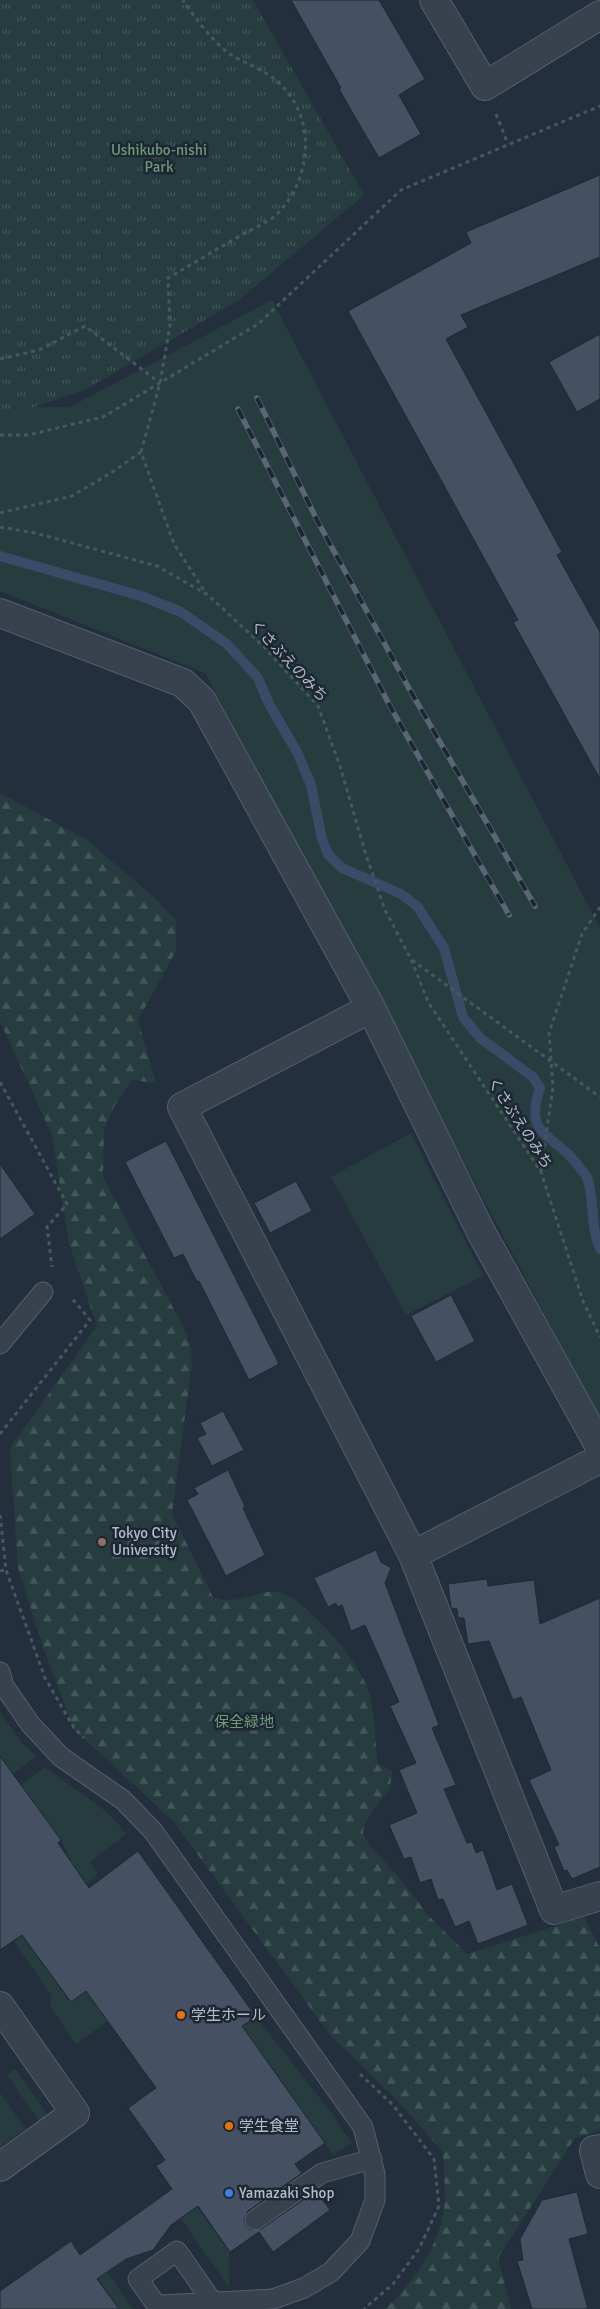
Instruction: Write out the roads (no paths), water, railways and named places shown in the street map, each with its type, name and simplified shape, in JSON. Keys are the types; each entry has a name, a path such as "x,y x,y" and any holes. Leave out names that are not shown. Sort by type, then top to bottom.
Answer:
{"street":[{"path":"434,0 485,86 600,16"},
{"path":"0,613 183,683 194,691 210,713 371,1008 481,1232 600,1447"},
{"path":"371,1008 182,1107 413,1555 554,1910 600,1896"},
{"path":"413,1555 600,1459"},
{"path":"0,2006 75,2113 0,2167"},
{"path":"600,2149 594,2150 600,2174"}],"lane":[{"path":"0,1344 44,1292"},
{"path":"0,1672 4,1686 31,1725 61,1757 123,1800 153,1831 363,2127 376,2174 375,2200 360,2240 331,2272 304,2288 274,2299 212,2301"},
{"path":"255,2220 322,2173 372,2159"}],"waterway":[{"path":"0,556 141,596 181,612 227,644 258,678 269,704 297,752 311,785 322,839 328,854 342,868 401,894 417,906 444,948 463,1017 480,1038 533,1077 540,1088 535,1116 538,1126 543,1133 568,1154 587,1177 595,1231 600,1249"}],"railway":[{"path":"257,398 318,522 411,692 535,906"},
{"path":"238,409 391,708 509,915"}],"place":[{"name":"Tokyo City University","path":"102,1542"},
{"name":"学生ホール","path":"181,2015"},
{"name":"学生食堂","path":"229,2126"},
{"name":"Yamazaki Shop","path":"229,2193"}],"park label":[{"name":"Ushikubo-nishi Park","path":"159,158"},
{"name":"保全緑地","path":"244,1722"}]}
